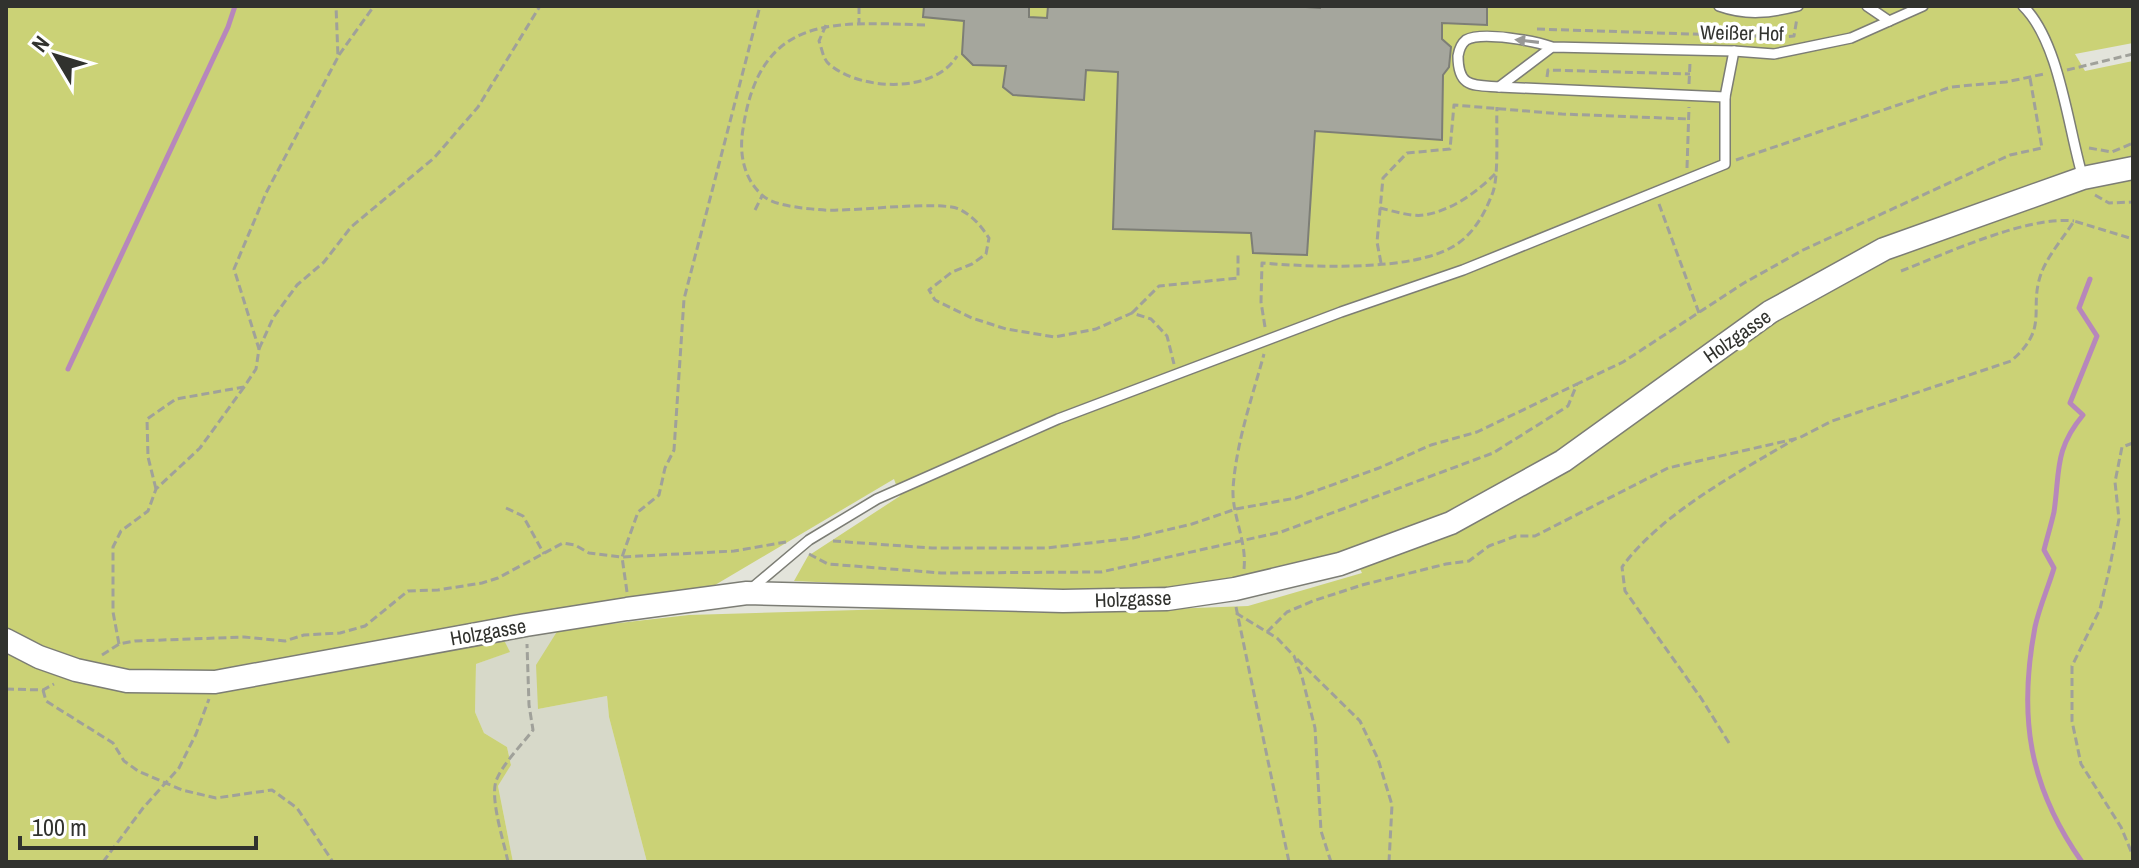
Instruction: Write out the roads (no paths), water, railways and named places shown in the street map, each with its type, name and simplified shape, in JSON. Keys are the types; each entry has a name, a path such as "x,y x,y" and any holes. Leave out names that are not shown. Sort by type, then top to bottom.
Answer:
{"street":[{"name":"Holzgasse","path":"6,640 39,657 76,670 127,681 215,682 526,625 747,593 1063,601 1167,599 1235,589 1340,564 1451,523 1563,461 1770,312 1884,249 2083,178 2133,168"}],"lane":[{"path":"1719,6 1743,13 1769,13 1799,6"},
{"path":"1867,6 1889,21"},
{"name":"Weißer Hof","path":"1499,87 1470,84 1463,79 1458,71 1458,50 1465,41 1478,38 1535,41 1552,47 1774,54 1810,49 1851,38 1923,6"},
{"path":"2023,6 2034,18 2058,72 2083,178"},
{"path":"1499,87 1552,47"},
{"path":"747,593 809,540 877,499 1058,419 1463,270 1725,164 1725,97 1734,51"},
{"path":"1499,87 1725,97"}],"waterway":[{"path":"68,369 228,27 235,6"},
{"path":"2082,862 2064,834 2039,778 2028,721 2028,691 2035,627 2054,568 2044,550 2054,512 2060,461 2067,439 2083,415 2070,403 2097,336 2079,308 2090,279"}]}
